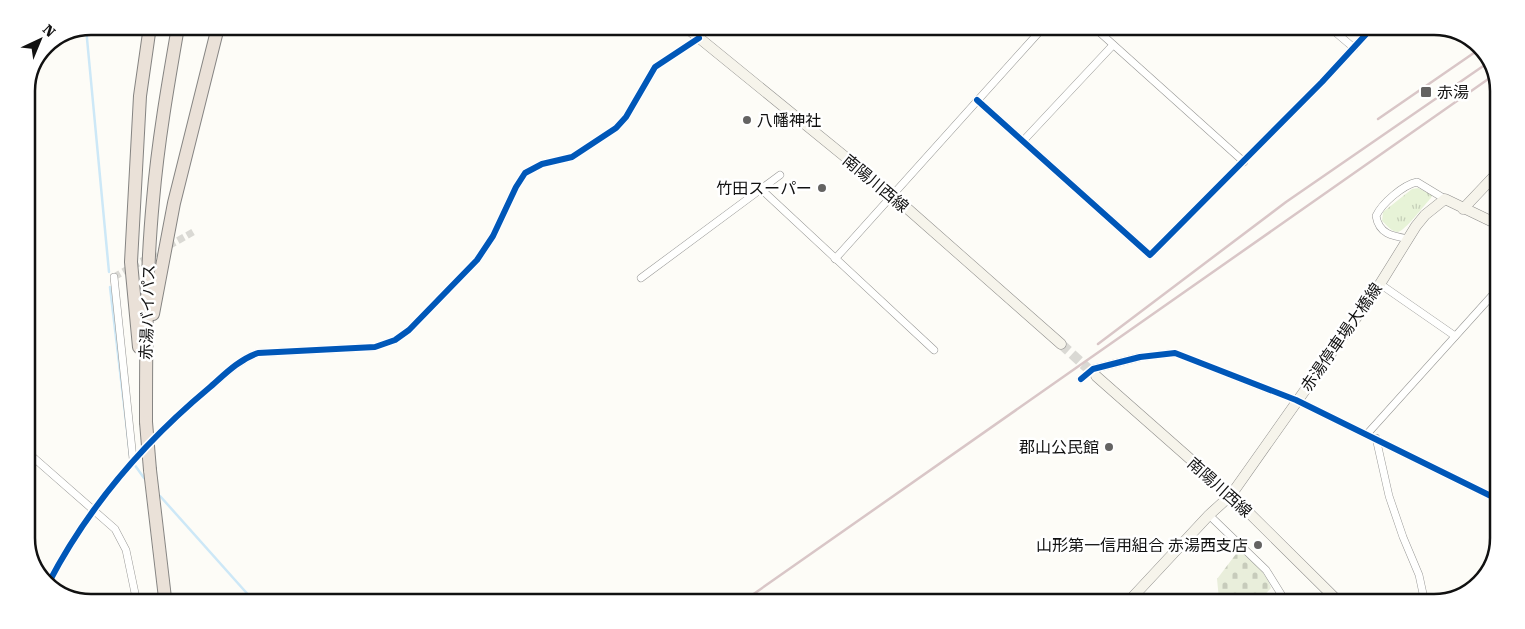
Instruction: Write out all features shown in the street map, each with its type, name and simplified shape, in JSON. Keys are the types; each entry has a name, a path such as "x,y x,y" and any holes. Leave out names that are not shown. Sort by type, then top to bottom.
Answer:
{"highway":[{"path":"146,422 131,262 140,96 149,35"},
{"name":"赤湯バイパス","path":"165,594 146,422 146,350 153,202 158,153 177,35"},
{"path":"146,350 174,203 216,35"}],"main road":[{"name":"南陽川西線","path":"695,35 892,195 1060,344"},
{"path":"1463,209 1490,180"},
{"path":"1445,199 1490,221"},
{"name":"赤湯停車場大橋線","path":"1136,594 1209,516 1232,495 1296,400 1380,284 1425,215 1445,199"},
{"name":"南陽川西線","path":"1096,376 1232,495 1330,594"}],"street":[{"path":"835,259 1036,35"},
{"path":"1103,35 1244,162"},
{"path":"1339,35 1354,48"},
{"path":"977,100 1150,255 1244,162 1365,35"},
{"path":"52,578 95,509 133,459 190,404 245,357 258,353 375,347 395,340 442,298 482,254 525,173 542,164 572,157 616,128 626,117 655,67 699,38"},
{"path":"1023,140 1113,44"},
{"path":"642,278 780,175"},
{"path":"1408,239 1389,236 1380,228 1376,216 1382,206 1417,182 1445,199"},
{"path":"762,190 934,350"},
{"path":"114,276 133,459"},
{"path":"1380,284 1455,336"},
{"path":"1368,433 1490,298"},
{"path":"1080,380 1093,369 1140,357 1175,353 1296,400 1368,433 1490,495"},
{"path":"1376,438 1389,496 1402,537 1420,575 1423,594"},
{"path":"35,459 95,509 122,539 135,594"},
{"path":"1209,516 1266,570 1281,594"}],"green space":[{"path":"1418,188 1432,195 1431,198 1405,227 1398,232 1393,231 1382,221 1383,212 1412,189"},
{"path":"1239,550 1262,571 1271,588 1265,594 1218,594 1217,579"}],"waterway":[{"path":"87,35 109,272"},
{"path":"110,287 130,455"},
{"path":"134,464 144,478"},
{"path":"160,496 248,594"}],"tunnel":[{"path":"114,277 193,232"},
{"path":"1061,344 1096,376"}],"railway":[{"path":"1378,119 1475,52"},
{"path":"1098,344 1286,202 1484,65"},
{"path":"754,594 1489,79"}],"cycle path":[{"path":"977,100 1150,255 1322,82 1365,35"},
{"path":"51,578 81,529 119,478 162,431 226,373 258,353 375,347 395,340 409,330 477,260 493,236 516,187 525,173 542,164 572,157 616,128 626,117 655,67 699,38"},
{"path":"1081,379 1093,369 1140,357 1175,353 1296,400 1490,496"}],"place":[{"name":"赤湯","path":"1426,92"},
{"name":"八幡神社","path":"747,120"},
{"name":"竹田スーパー","path":"822,188"},
{"name":"郡山公民館","path":"1109,447"},
{"name":"山形第一信用組合 赤湯西支店","path":"1258,545"}]}
